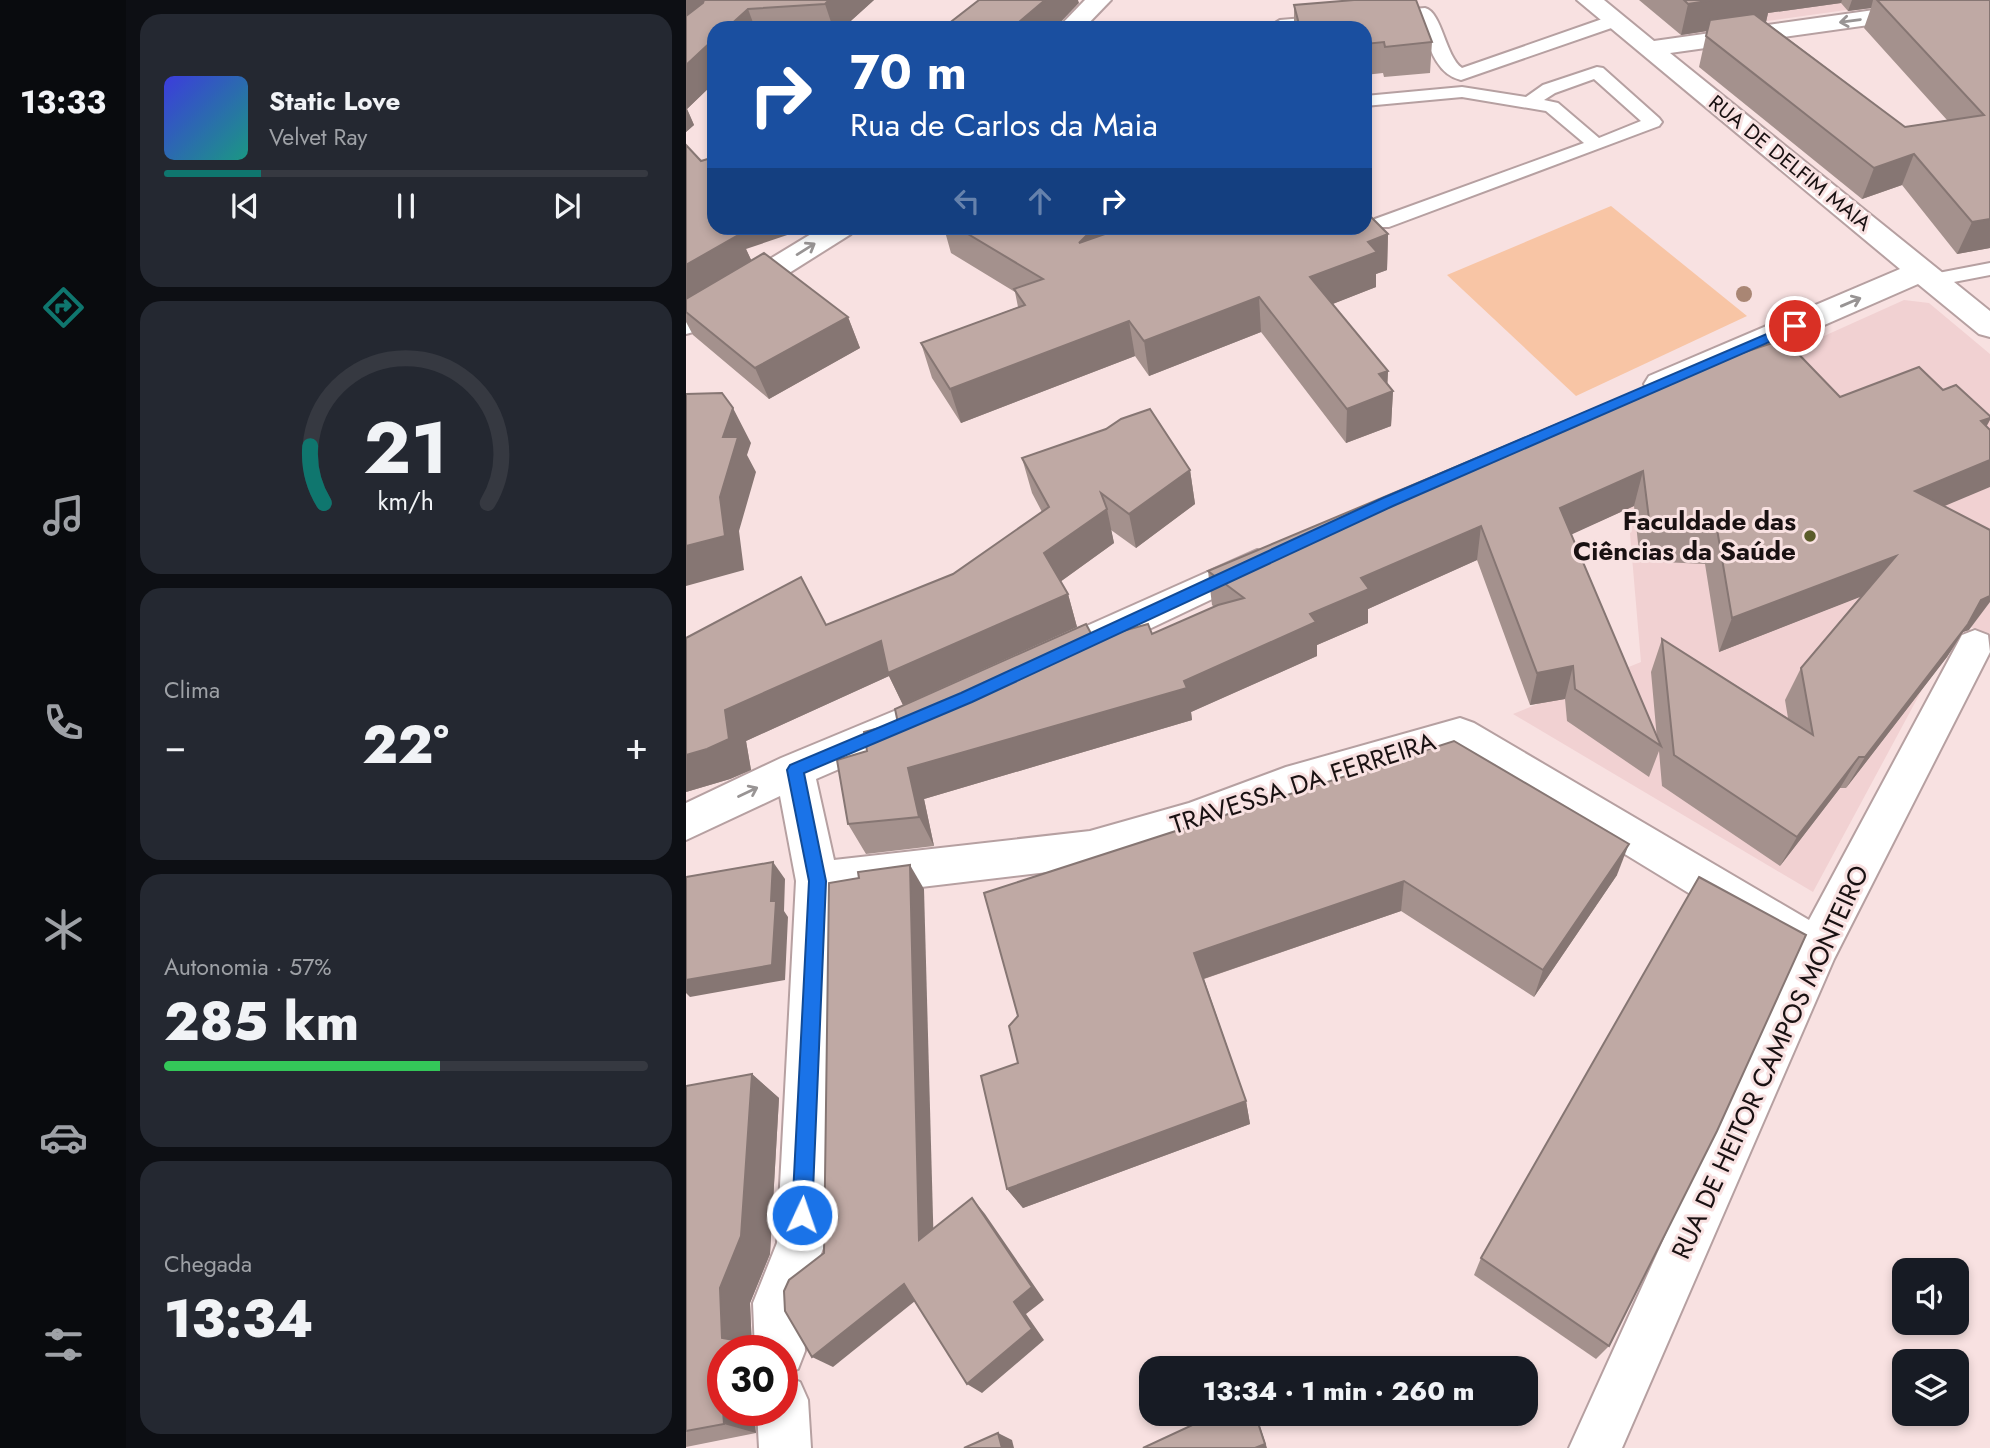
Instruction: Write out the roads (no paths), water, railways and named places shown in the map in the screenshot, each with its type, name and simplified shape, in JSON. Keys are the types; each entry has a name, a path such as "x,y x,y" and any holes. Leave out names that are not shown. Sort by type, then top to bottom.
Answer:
{"street":[{"path":"1078,21 1100,0"},
{"name":"RUA DE DELFIM MAIA","path":"1589,0 1990,327"},
{"path":"1648,49 1990,1"},
{"path":"686,324 830,235"},
{"path":"1630,398 1927,275"},
{"path":"1016,675 1289,548"},
{"name":"RUA DE HEITOR CAMPOS MONTEIRO","path":"1595,1448 1817,948 1975,645"},
{"path":"686,822 795,770 942,708"},
{"name":"TRAVESSA DA FERREIRA","path":"817,881 1090,849 1191,820 1286,784 1460,734 1817,948"},
{"path":"779,1335 778,1303 801,1243 817,881 795,770"},
{"path":"784,1426 785,1448"}],"lane":[{"path":"1369,17 1425,13 1447,65 1475,84 1477,94"},
{"path":"1331,21 1344,20"},
{"path":"1445,93 1461,75 1486,64 1614,21"},
{"path":"1382,223 1653,122 1597,72 1549,89 1529,103"},
{"path":"1372,100 1445,93 1477,94 1552,107 1597,145"},
{"path":"1927,275 1990,269"}],"place":[{"name":"Faculdade das Ciências da Saúde","path":"1810,536"}]}
